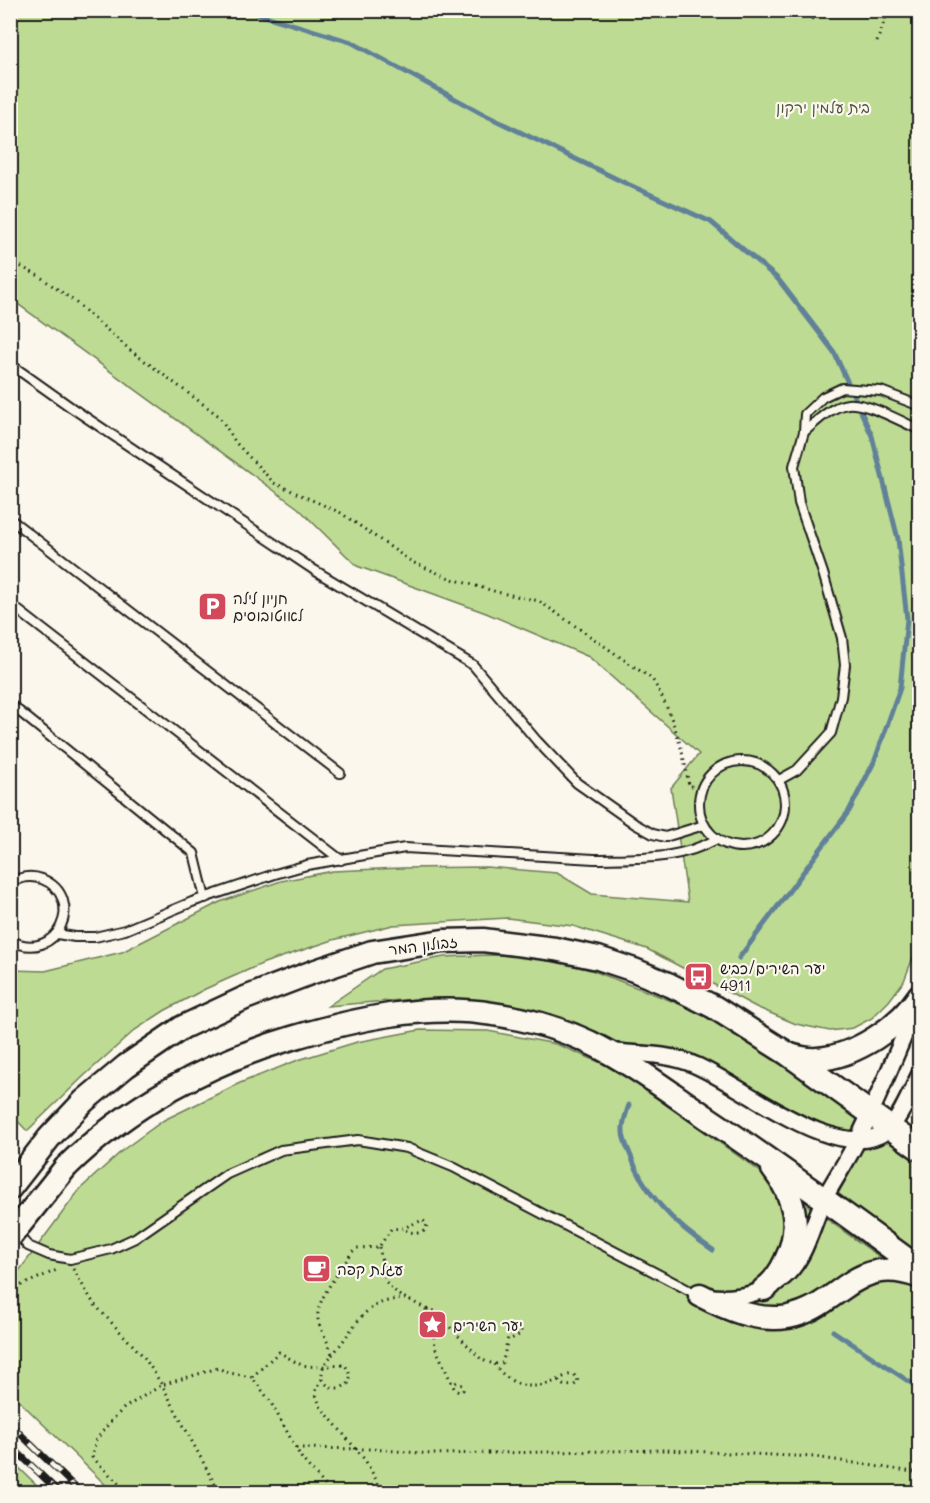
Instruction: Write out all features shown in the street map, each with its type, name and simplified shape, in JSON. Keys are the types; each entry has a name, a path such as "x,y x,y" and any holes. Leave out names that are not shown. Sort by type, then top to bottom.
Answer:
{"main road":[{"name":"זבולון המר","path":"10,1188 49,1138 84,1101 126,1066 183,1027 245,998 352,958 372,952 443,941 483,940 555,949 607,961 643,974 714,1007 788,1054 920,1149"},
{"path":"788,1054 805,1059 819,1059 845,1053 863,1044 902,1016 920,995"},
{"path":"10,1237 66,1167 88,1145 130,1114 172,1088 227,1062 278,1042 356,1021 428,1012 490,1013 543,1024 609,1052 753,1149 920,1269"},
{"path":"753,1149 783,1182 794,1207 796,1220 791,1250 771,1284 764,1289"},
{"path":"700,1295 735,1311 762,1318 776,1318 804,1312 819,1305 846,1284 869,1274 890,1271 920,1277"}],"street":[{"path":"700,1295 731,1298 764,1289 785,1277 800,1257 824,1199 870,1114 920,1000"},
{"path":"609,1052 670,1058 693,1063 802,1125 836,1137 858,1139 878,1137 891,1128 920,1074"}],"lane":[{"path":"10,364 314,570 473,665 570,776 635,824 653,834 665,837 704,825"},
{"path":"779,780 797,770 831,733 841,697 845,665 842,638 824,573 799,503 794,466 804,432 805,414 824,397 842,388 881,391 919,405"},
{"path":"804,432 826,413 848,404 871,408 919,430"},
{"path":"10,519 340,773"},
{"path":"10,604 341,860"},
{"path":"10,704 194,853 205,898"},
{"path":"745,760 758,763 770,770 779,780 786,806 783,819 767,840 742,847 729,845 717,839 704,825 699,812 702,786 709,774 720,766 732,761 745,760"},
{"path":"57,934 95,937 124,930 205,898 307,865 405,848 594,859 670,856 700,849 717,839"},
{"path":"10,872 14,881 28,877 39,878 50,883 58,891 65,912 63,924 49,941 29,946 19,945 10,940"},
{"path":"10,1228 28,1246 70,1262 111,1249 135,1238 227,1174 281,1150 358,1140 407,1148 453,1167 700,1295"}],"path":[{"path":"812,20 815,10"},
{"path":"877,42 888,10"},
{"path":"10,261 39,276 74,301 130,350 219,416 236,443 274,483 341,513 412,562 452,579 539,601 652,679 663,697 675,728 689,786 702,786"},
{"path":"403,1228 408,1232 417,1233 424,1231 427,1225 423,1220 403,1228 391,1229 379,1247 386,1282 399,1295 435,1311 482,1360 494,1364 502,1363 509,1340 508,1332 513,1326 519,1328 521,1331 519,1335 509,1340"},
{"path":"332,1355 318,1318 318,1308 352,1252 357,1248 379,1247"},
{"path":"10,1290 70,1262 94,1304 144,1357 162,1385 219,1492"},
{"path":"382,1492 356,1449 320,1406 315,1392 322,1379 324,1365 343,1343 360,1316 381,1302 390,1299 406,1299"},
{"path":"425,1308 432,1318 435,1347 453,1384"},
{"path":"252,1377 279,1352 302,1365 345,1365 351,1375 348,1384 338,1388 327,1386 322,1379"},
{"path":"494,1364 503,1376 515,1384 528,1386 550,1383 557,1379 572,1374 577,1377 578,1382 573,1386 564,1385 557,1379"},
{"path":"127,1492 92,1457 96,1440 124,1408 162,1385 218,1368 229,1373 252,1377 270,1401 310,1470 331,1492"},
{"path":"296,1448 432,1454 666,1450 814,1457 920,1473"}],"green space":[{"name":"בית עלמין ירקון","path":"11,11 919,11 920,916 914,955 904,981 872,1018 853,1028 830,1031 796,1024 756,1007 647,949 573,926 507,918 393,925 333,940 264,963 205,989 135,1030 27,1131 11,1114 11,970 45,971 122,952 220,902 281,881 333,871 486,867 557,873 592,894 688,902 671,788 699,754 589,657 486,613 357,566 298,508 11,299"},
{"path":"537,956 591,970 698,1011 745,1036 860,1114 855,1132 834,1128 796,1114 706,1061 683,1054 612,1041 514,1007 491,1002 444,999 328,1006 382,969 444,957"},
{"path":"420,1030 488,1031 556,1044 604,1064 636,1083 919,1285 919,1492 113,1492 11,1393 10,1283 80,1189 124,1149 164,1120 240,1083 298,1060 357,1042"},
{"path":"893,1137 919,1157 919,1254 838,1194 862,1149 880,1145"},
{"path":"11,1460 44,1492 11,1492"}],"waterway":[{"path":"245,10 351,42 483,114 711,222 778,279 834,352 872,436 898,539 907,619 900,688 875,760 849,811 739,958"},
{"path":"629,1105 624,1118 624,1137 644,1183 653,1197 674,1220 713,1250"},
{"path":"833,1331 920,1389"}],"railway":[{"path":"10,1424 80,1492"},
{"path":"10,1445 59,1492"}],"place":[{"name":"חניון לילה לאוטובוסים","path":"212,607"},
{"name":"יער השירים/כביש 4911","path":"699,977"},
{"name":"עגלת קפה","path":"316,1269"},
{"name":"יער השירים","path":"432,1325"}]}
